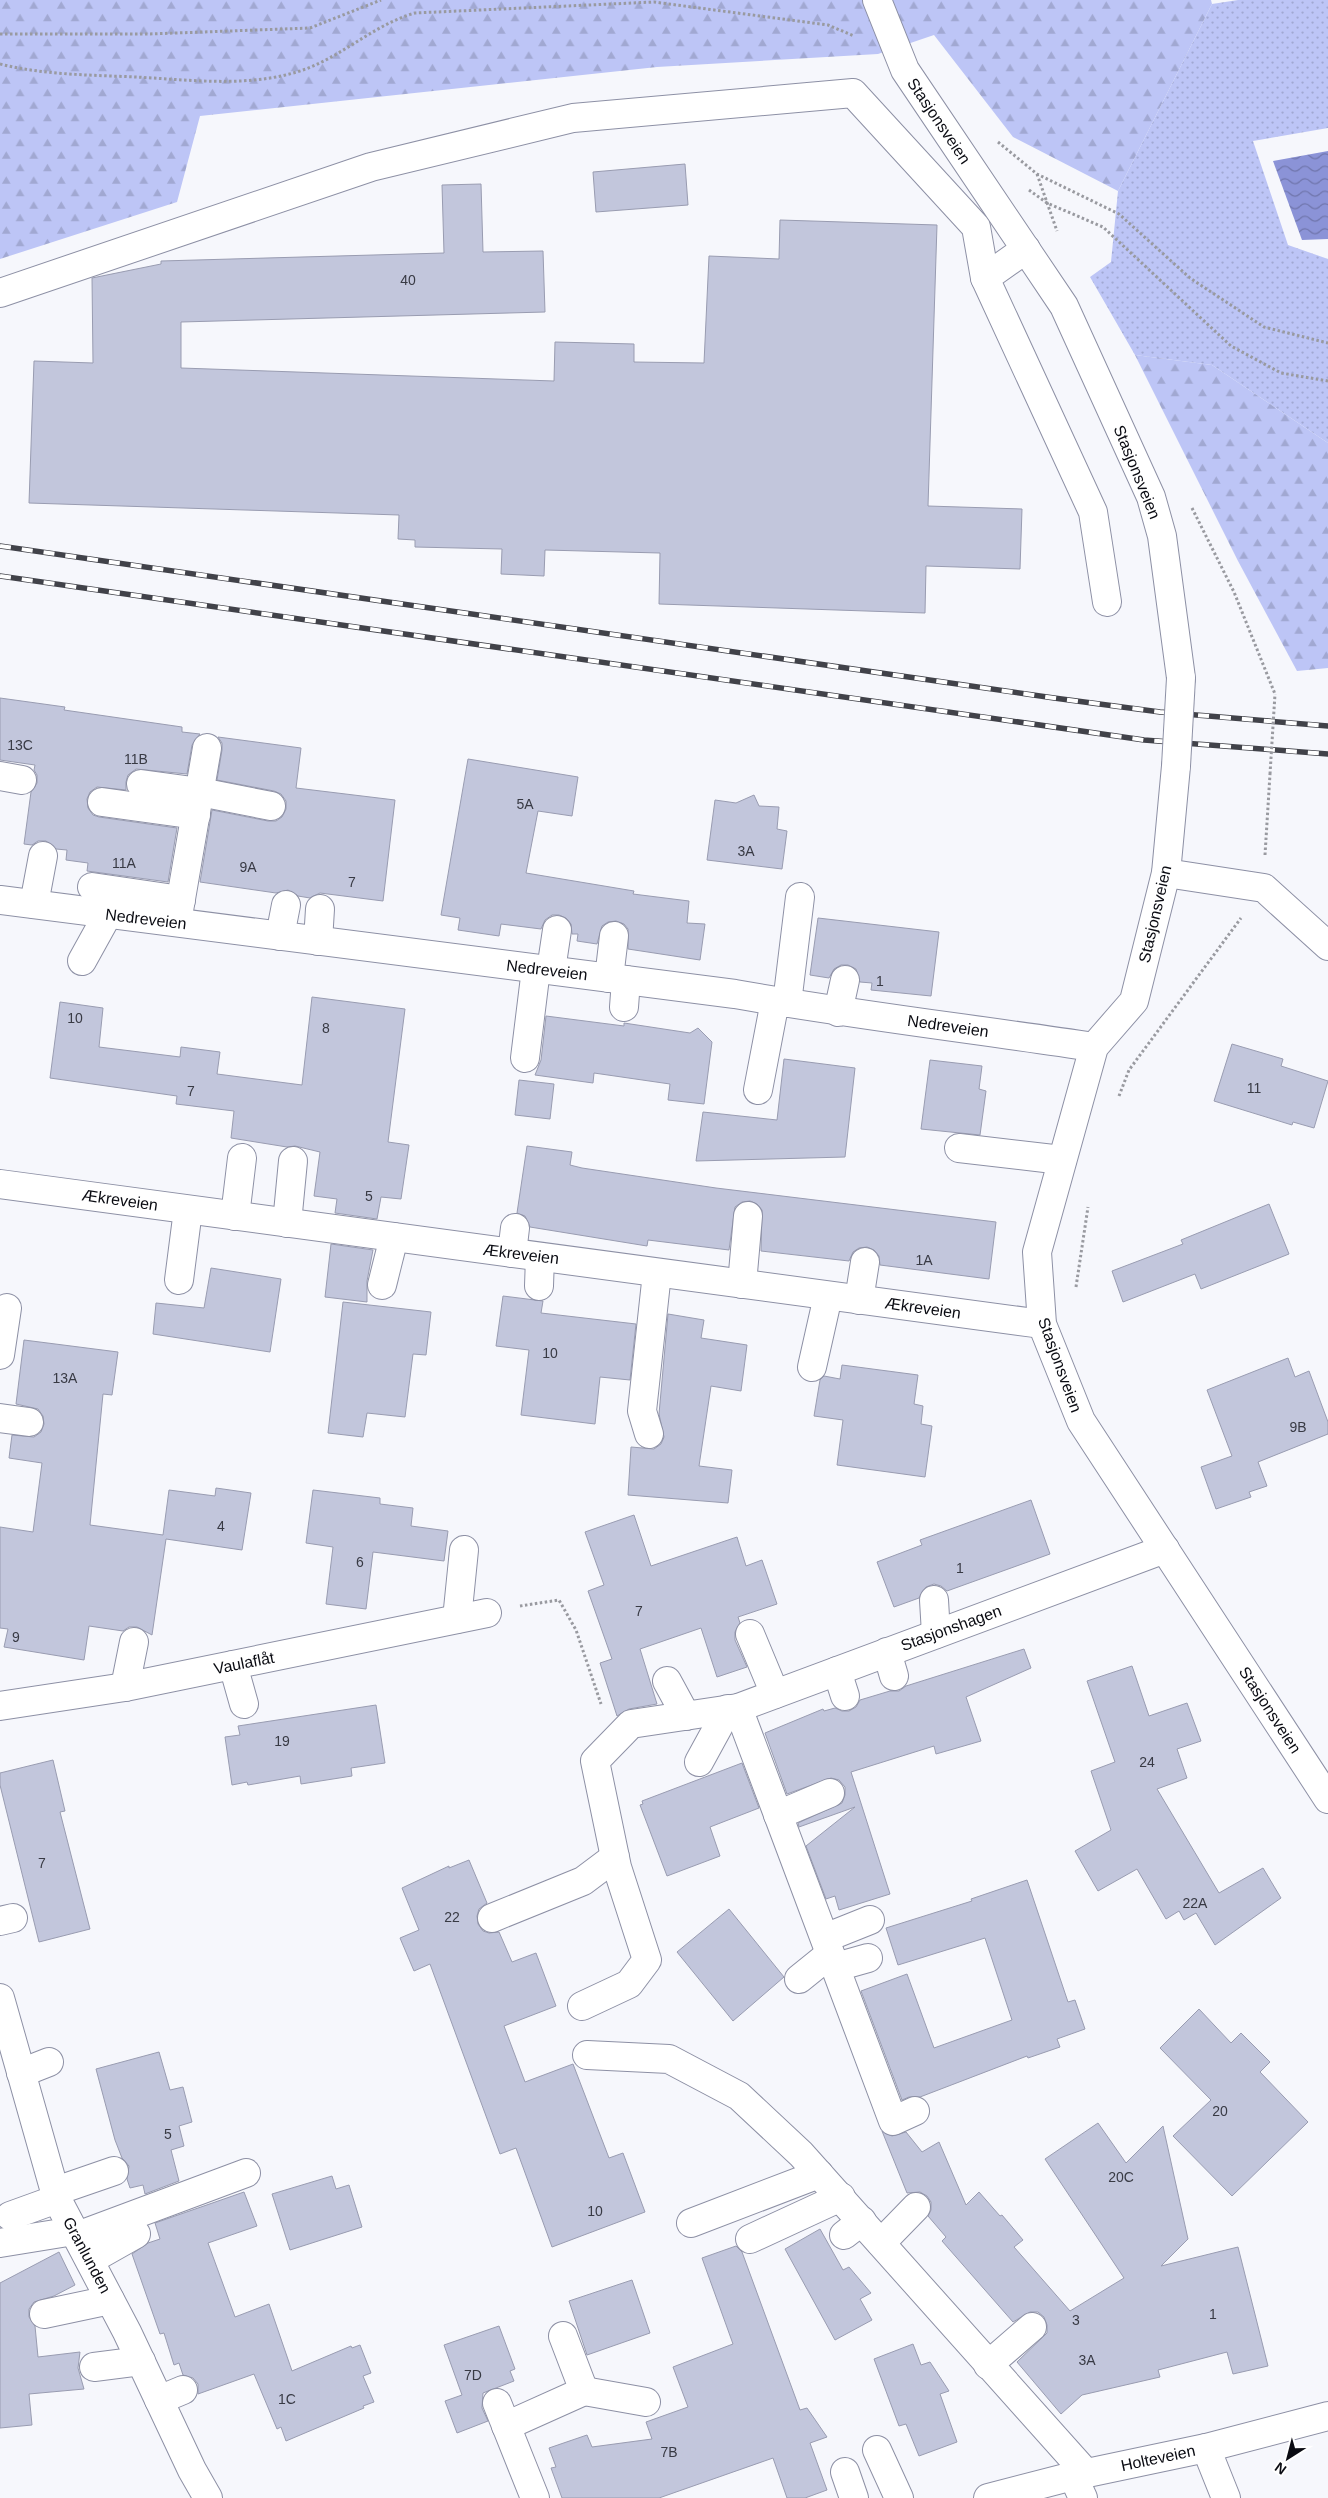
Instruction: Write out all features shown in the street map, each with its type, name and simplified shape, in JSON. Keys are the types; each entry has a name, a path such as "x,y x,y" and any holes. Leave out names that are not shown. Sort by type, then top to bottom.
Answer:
{"street":[{"name":"Stasjonsveien","path":"877,0 900,59 934,116 1064,306 1151,497 1162,536 1182,678 1166,872 1134,1001 1094,1047 1062,1160 1037,1252 1042,1324 1081,1421 1328,1799"},
{"path":"0,293 371,167 573,118 853,93 976,227 985,278 1093,512 1107,602"},
{"path":"985,278 1026,249"},
{"path":"92,887 179,911 207,748"},
{"path":"141,784 198,804"},
{"path":"102,802 271,806"},
{"path":"34,904 43,856"},
{"path":"1166,872 1264,888 1328,946"},
{"path":"758,1090 781,1002 800,897"},
{"name":"Nedreveien","path":"0,900 108,914 179,911 280,936 618,979 838,1012 972,1028 1094,1047"},
{"path":"280,936 286,905"},
{"path":"318,941 320,909"},
{"path":"82,961 108,914"},
{"path":"525,1058 544,970 557,930"},
{"path":"614,936 618,979 624,1007"},
{"path":"838,1012 845,980"},
{"path":"959,1148 1062,1160"},
{"path":"235,1216 242,1158"},
{"path":"287,1223 293,1161"},
{"name":"Ækreveien","path":"0,1184 394,1237 514,1241 540,1256 657,1273 711,1269 742,1284 1042,1324"},
{"path":"179,1280 188,1210"},
{"path":"742,1284 748,1216"},
{"path":"382,1285 394,1237"},
{"path":"539,1286 540,1256"},
{"path":"859,1300 865,1262"},
{"path":"649,1434 642,1411 657,1273"},
{"path":"812,1367 828,1296"},
{"path":"0,1354 7,1308"},
{"path":"0,1418 29,1422"},
{"name":"Stasjonshagen","path":"615,1857 595,1761 631,1724 733,1708 775,1694 841,1683 890,1664 936,1634 1164,1549"},
{"path":"457,1619 464,1550"},
{"path":"934,1600 936,1634"},
{"name":"Vaulaflåt","path":"0,1706 125,1687 487,1613"},
{"path":"750,1634 775,1694"},
{"path":"125,1687 134,1642"},
{"path":"233,1665 244,1704"},
{"path":"666,1680 686,1716"},
{"path":"699,1762 733,1708"},
{"path":"733,1708 778,1815 893,2121 915,2111"},
{"path":"778,1815 830,1793"},
{"path":"492,1918 583,1881 615,1857 647,1960 629,1984 582,2006"},
{"path":"799,1979 870,1920"},
{"path":"830,1953 868,1958"},
{"name":"Granlunden","path":"0,1998 57,2195 141,2361 171,2395 192,2470 208,2498"},
{"path":"587,2055 669,2060 739,2096 801,2154 841,2197 853,2228 881,2243 988,2365 1081,2483"},
{"path":"21,2073 50,2062"},
{"path":"10,2216 114,2171"},
{"path":"0,2243 76,2234 246,2173"},
{"path":"691,2223 819,2174"},
{"path":"750,2239 841,2197"},
{"path":"881,2243 916,2207"},
{"path":"90,2260 136,2234"},
{"path":"44,2314 110,2300"},
{"path":"988,2365 1032,2327"},
{"path":"563,2336 584,2391"},
{"path":"94,2367 141,2361"},
{"path":"534,2498 502,2414 584,2391 646,2402"},
{"name":"Holteveien","path":"988,2498 1081,2483 1328,2416"},
{"path":"1206,2448 1226,2498"},
{"path":"877,2450 899,2498"},
{"path":"845,2472 854,2498"}],"path":[{"path":"0,34 149,34 310,28 381,0"},
{"path":"0,64 41,72 98,76 204,81 265,78 304,69 397,19 415,13 654,2 828,25 900,59"},
{"path":"994,140 1037,174 1119,214 1190,278 1264,327 1328,343"},
{"path":"1037,174 1060,240"},
{"path":"1047,203 1103,227 1231,346 1281,373 1328,381"},
{"path":"1118,1098 1129,1070 1264,888 1275,694"},
{"path":"1075,1295 1089,1200"},
{"path":"487,1613 531,1603 558,1600 576,1630 613,1743"}],"green space":[{"path":"0,0 1211,0 1212,4 1118,191 1013,137 934,35 878,54 657,67 200,116 177,202 0,259"},
{"path":"1238,0 1328,0 1328,128 1253,141 1288,245 1328,259 1328,443 1212,365 1135,355 1090,277 1111,262 1118,191 1212,4"},
{"path":"1135,355 1212,365 1328,443 1328,668 1297,671 1238,561"}],"water":[{"path":"1328,151 1328,239 1302,240 1273,161"}],"building":[{"path":"685,164 688,205 596,212 593,172"},
{"path":"481,184 483,252 543,251 545,312 181,322 181,368 554,381 555,342 634,344 634,362 704,363 709,256 779,259 780,220 937,225 928,506 1022,509 1020,569 926,566 925,613 659,604 660,553 545,550 544,576 501,574 502,549 415,547 415,540 398,539 399,515 29,503 34,361 93,363 92,278 161,264 161,261 444,253 442,185"},
{"path":"0,698 65,707 64,710 182,727 182,732 200,734 192,745 187,774 136,769 128,775 126,790 97,787 90,792 87,799 88,808 93,815 99,817 177,828 168,882 87,871 88,863 66,860 67,850 56,849 46,841 38,841 32,845 24,844 31,792 37,783 37,775 34,770 35,765 0,760"},
{"path":"218,737 301,748 296,788 395,800 383,901 320,893 310,898 298,896 288,890 276,893 200,882 212,810 276,821 282,817 286,809 286,801 281,794 274,791 217,780 222,750 222,743"},
{"path":"468,759 578,777 572,816 538,811 526,873 634,891 633,894 689,901 687,923 705,924 700,960 628,949 628,929 624,924 616,921 608,922 602,926 597,944 577,941 578,934 572,934 571,924 566,918 559,915 552,915 545,920 541,929 501,924 499,936 458,930 460,918 441,915"},
{"path":"754,795 759,806 779,807 777,829 787,831 782,869 707,860 715,800 736,803"},
{"path":"818,918 939,932 931,996 871,990 872,983 860,982 856,969 848,965 841,965 834,969 829,978 810,975"},
{"path":"312,997 405,1009 388,1142 409,1145 401,1199 381,1197 377,1219 335,1213 337,1199 314,1196 320,1152 295,1146 287,1147 231,1138 234,1111 176,1104 177,1096 50,1078 60,1002 103,1008 99,1047 180,1057 181,1047 220,1052 217,1074 302,1085"},
{"path":"546,1016 624,1026 624,1023 690,1033 698,1028 712,1042 704,1104 668,1100 670,1084 594,1073 593,1083 535,1075 541,1060"},
{"path":"1232,1044 1283,1059 1281,1066 1328,1081 1314,1128 1293,1122 1292,1125 1214,1101"},
{"path":"784,1059 855,1068 845,1157 696,1161 703,1112 777,1120"},
{"path":"930,1060 982,1066 979,1089 986,1091 980,1135 921,1129"},
{"path":"519,1080 554,1084 550,1119 515,1115"},
{"path":"527,1146 572,1152 570,1165 582,1168 716,1188 996,1222 989,1279 880,1265 879,1256 874,1250 867,1247 859,1248 853,1252 849,1261 761,1251 762,1210 757,1204 750,1201 742,1202 735,1207 729,1250 648,1240 647,1246 530,1227 525,1216 517,1213"},
{"path":"1269,1204 1289,1254 1201,1289 1195,1274 1123,1302 1112,1271 1183,1244 1181,1240"},
{"path":"331,1244 373,1250 367,1281 367,1302 325,1297"},
{"path":"211,1268 281,1279 270,1352 153,1334 156,1303 204,1308"},
{"path":"503,1296 543,1301 541,1313 636,1324 630,1380 600,1377 595,1424 521,1415 529,1350 496,1346"},
{"path":"343,1302 431,1312 426,1355 413,1354 405,1417 367,1413 363,1437 328,1433"},
{"path":"668,1314 704,1320 701,1338 747,1345 741,1391 711,1386 699,1466 732,1470 728,1503 628,1495 631,1447 654,1449 661,1444 664,1437 659,1414"},
{"path":"24,1340 118,1352 112,1395 103,1394 90,1525 163,1535 169,1490 215,1496 216,1488 251,1493 242,1550 166,1539 152,1635 137,1627 129,1627 123,1631 89,1626 84,1660 4,1647 8,1629 0,1628 0,1527 33,1532 42,1463 9,1458 12,1435 34,1437 41,1432 44,1424 43,1416 38,1409 16,1404"},
{"path":"1288,1358 1295,1377 1309,1371 1328,1422 1328,1434 1258,1462 1267,1486 1249,1492 1251,1497 1216,1509 1201,1467 1232,1456 1207,1390"},
{"path":"842,1365 918,1375 914,1404 923,1406 921,1424 932,1426 925,1477 837,1465 843,1420 814,1416 820,1380 824,1376 840,1379"},
{"path":"313,1490 380,1498 380,1504 413,1508 411,1526 448,1531 444,1561 373,1552 366,1609 326,1604 333,1547 306,1543"},
{"path":"1031,1500 1050,1554 947,1591 941,1586 934,1584 926,1587 919,1598 894,1607 877,1562 922,1545 920,1540"},
{"path":"634,1515 651,1566 737,1537 746,1566 762,1560 777,1604 738,1617 740,1623 735,1632 735,1640 747,1667 717,1677 701,1628 640,1649 657,1704 629,1709 617,1716 600,1663 612,1659 588,1591 604,1585 585,1532"},
{"path":"1024,1649 1031,1668 966,1697 981,1741 936,1754 934,1746 851,1772 890,1894 839,1910 835,1896 826,1899 806,1846 855,1807 799,1827 798,1823 842,1803 845,1787 839,1780 831,1778 787,1794 765,1733 823,1709 824,1711 835,1708 849,1711 856,1707 860,1700 890,1691 899,1691 906,1686"},
{"path":"1132,1666 1149,1716 1187,1703 1201,1741 1177,1749 1187,1778 1157,1789 1219,1893 1263,1868 1281,1898 1215,1945 1196,1913 1184,1920 1179,1911 1166,1919 1137,1869 1098,1891 1075,1851 1111,1830 1091,1771 1115,1762 1087,1681"},
{"path":"376,1705 385,1763 351,1768 352,1776 301,1784 300,1776 248,1785 247,1782 232,1785 225,1737 240,1735 238,1726"},
{"path":"53,1760 65,1811 60,1812 90,1929 39,1942 0,1785 0,1773"},
{"path":"742,1763 759,1808 710,1827 720,1856 667,1876 640,1805 643,1804 642,1801"},
{"path":"469,1860 487,1903 479,1909 477,1916 478,1924 483,1931 489,1933 499,1932 512,1962 536,1953 556,2006 504,2026 525,2082 573,2064 609,2158 623,2153 645,2212 552,2247 516,2148 500,2154 430,1964 414,1971 400,1938 419,1930 402,1888 449,1866 449,1868"},
{"path":"1027,1880 1068,2002 1075,2000 1085,2029 1057,2039 1060,2047 1028,2058 1027,2056 920,2097 909,2097 902,2100 861,1991 907,1974 934,2048 1012,2020 985,1938 898,1965 886,1928 972,1901 971,1899"},
{"path":"729,1909 784,1977 733,2021 677,1952"},
{"path":"1199,2009 1231,2043 1241,2033 1270,2062 1260,2072 1308,2122 1232,2196 1173,2136 1211,2100 1160,2048"},
{"path":"159,2052 170,2090 183,2087 192,2122 179,2126 184,2146 171,2150 179,2181 145,2194 143,2185 130,2188 127,2179 129,2166 122,2158 115,2140 96,2069"},
{"path":"1098,2123 1126,2163 1163,2126 1188,2239 1161,2266 1238,2247 1268,2366 1233,2374 1227,2352 1158,2370 1160,2377 1082,2395 1061,2414 1017,2362 1047,2333 1044,2317 1038,2312 1030,2312 1013,2322 942,2241 946,2237 928,2216 931,2210 931,2202 927,2196 920,2192 907,2193 882,2131 892,2136 906,2132 922,2152 939,2142 966,2205 979,2192 1000,2216 1002,2215 1023,2240 1014,2247 1070,2311 1124,2278 1045,2159"},
{"path":"332,2176 336,2189 349,2185 362,2227 290,2250 272,2194"},
{"path":"244,2192 257,2226 208,2243 235,2317 269,2304 292,2371 351,2346 352,2348 360,2345 371,2373 363,2376 374,2402 286,2441 281,2427 277,2429 254,2374 198,2394 198,2384 193,2378 183,2375 179,2363 174,2365 164,2333 160,2334 132,2254 148,2243 160,2239 155,2223"},
{"path":"820,2229 843,2270 849,2267 871,2293 860,2299 872,2320 835,2340 785,2249"},
{"path":"736,2246 742,2252 800,2410 807,2408 827,2437 810,2443 827,2490 805,2498 787,2498 773,2458 659,2498 562,2498 551,2468 556,2467 549,2448 587,2435 592,2447 652,2439 646,2422 688,2407 673,2367 733,2344 702,2258"},
{"path":"59,2252 75,2285 54,2296 34,2302 29,2309 29,2317 35,2326 38,2357 80,2352 78,2368 84,2389 29,2394 32,2425 0,2428 0,2283"},
{"path":"632,2280 650,2333 587,2355 569,2301"},
{"path":"499,2326 515,2369 510,2371 514,2381 483,2393 482,2408 488,2421 457,2433 445,2401 462,2395 444,2345"},
{"path":"913,2344 921,2365 930,2362 949,2391 940,2394 957,2442 919,2456 906,2424 899,2426 874,2359"}],"railway":[{"path":"0,546 1054,698 1160,712 1328,726"},
{"path":"0,576 1144,740 1328,754"}]}
